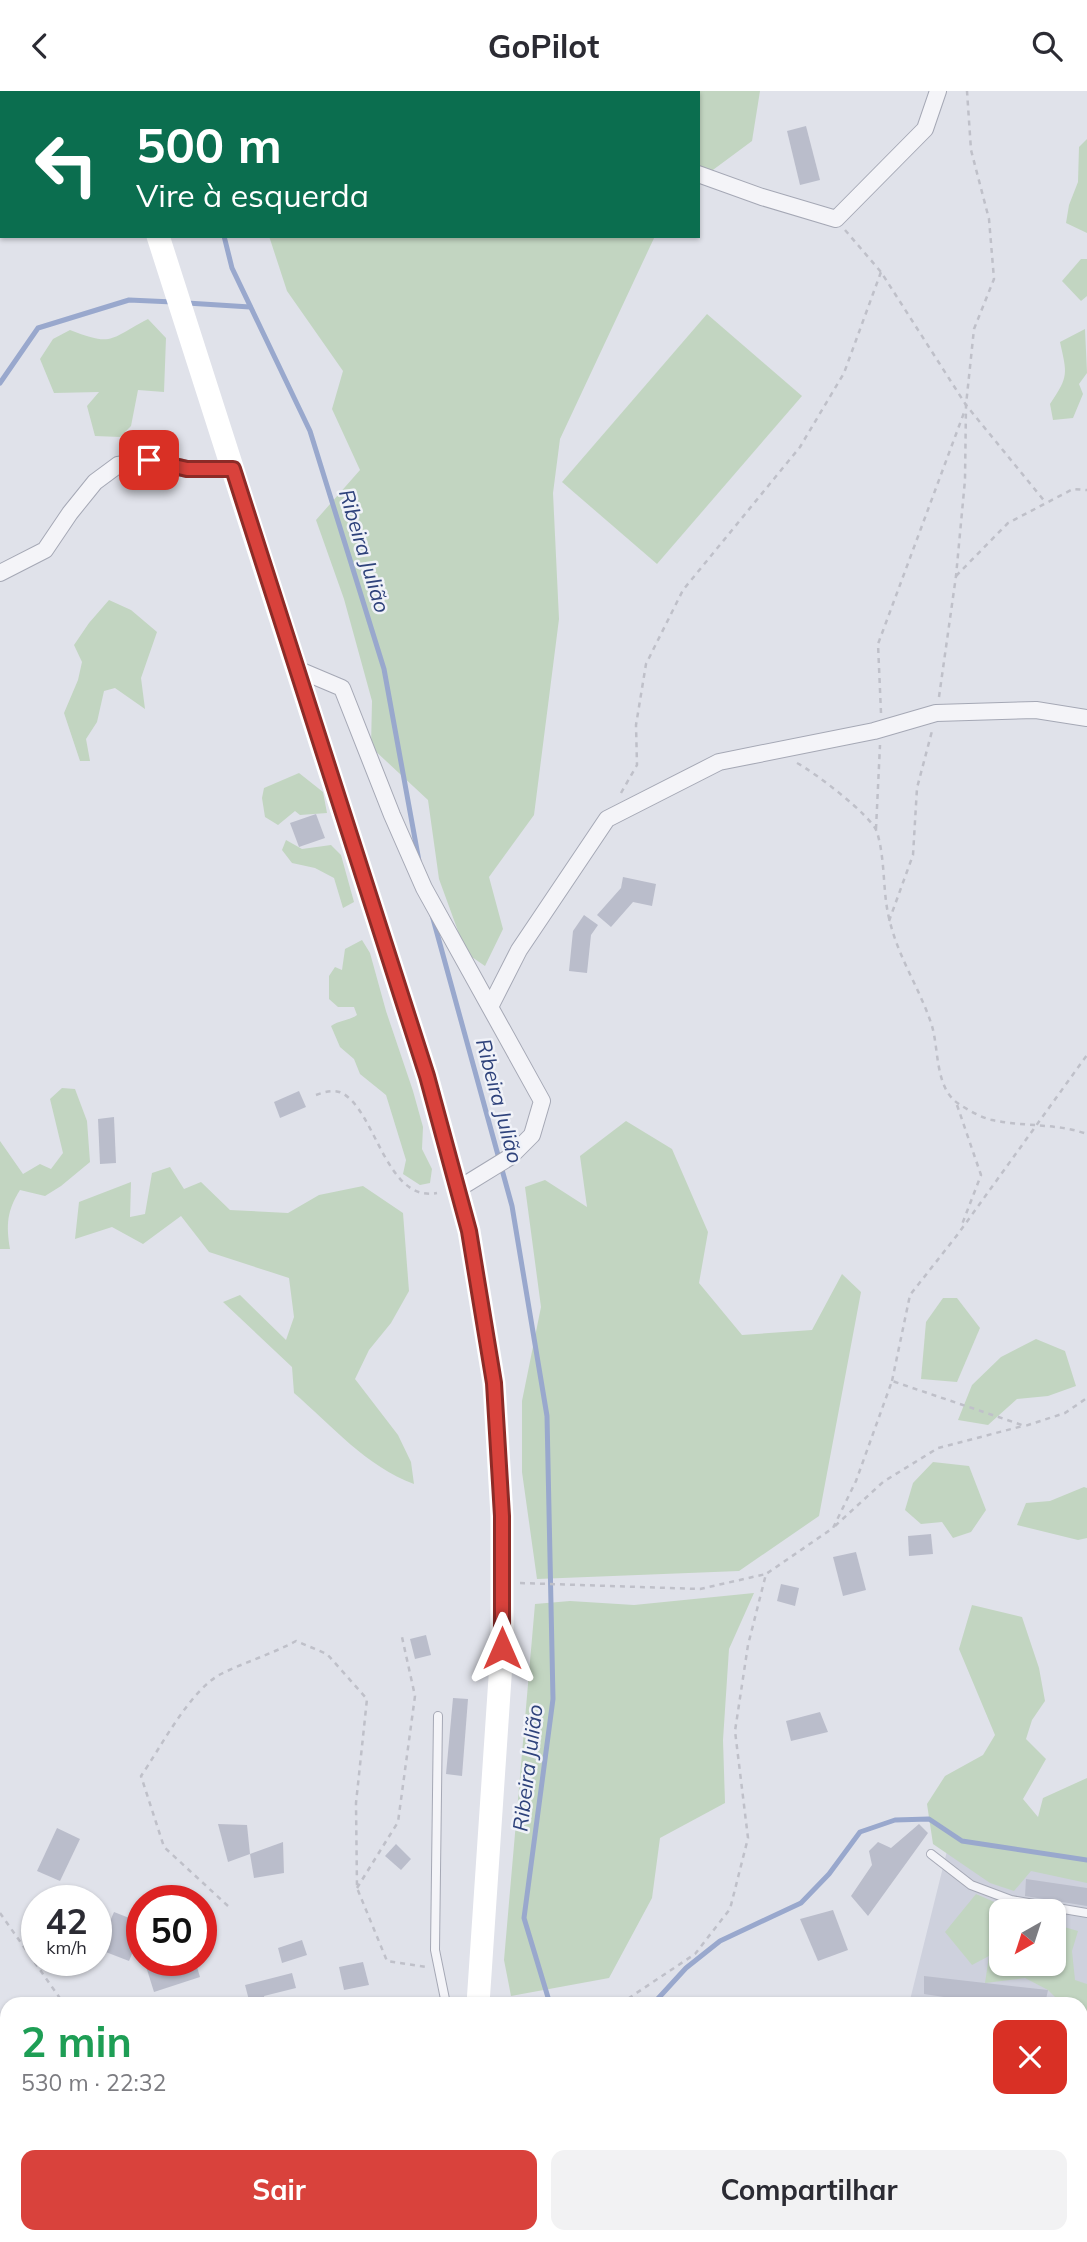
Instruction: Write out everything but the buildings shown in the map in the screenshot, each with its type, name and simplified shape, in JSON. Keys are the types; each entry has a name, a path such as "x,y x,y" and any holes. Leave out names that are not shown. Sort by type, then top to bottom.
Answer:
{"main road":[{"path":"159,238 427,1076 469,1231 494,1383 502,1516 502,1648 478,1997"}],"street":[{"path":"700,175 836,219 925,129 938,91"},
{"path":"0,573 45,550 95,482 118,465 149,460 187,469 233,469"},
{"path":"297,669 342,688 391,815 424,888 542,1101 532,1135 510,1157 458,1189"},
{"path":"491,1005 519,950 607,819 719,762 882,729 936,713 1036,711 1087,718"}],"lane":[{"path":"438,1716 435,1950 445,1997"},
{"path":"931,1854 971,1885 1011,1901 1087,1913"}],"path":[{"path":"889,921 913,855 918,788 936,713 956,576 965,480 966,405 974,329 994,279 989,219 971,150 967,91"},
{"path":"836,219 881,272 966,405 1046,503"},
{"path":"607,819 637,765 636,725 646,664 683,590 800,447 844,373 881,272"},
{"path":"958,1234 981,1175 956,1103 941,1079 932,1025 905,966 889,921 883,860 876,828 882,729 878,644 966,405"},
{"path":"956,576 1008,523 1073,489 1087,490"},
{"path":"772,751 811,771 876,828"},
{"path":"833,1528 856,1481 892,1381 910,1294 958,1234 1087,1055"},
{"path":"316,1095 329,1091 343,1093 362,1114 383,1156 405,1184 426,1195 458,1189"},
{"path":"956,1103 990,1120 1037,1124 1075,1130 1087,1135"},
{"path":"892,1381 1025,1426"},
{"path":"502,1583 700,1589 766,1574 833,1528 883,1482 938,1448 1065,1413 1087,1398"},
{"path":"630,1997 695,1954 730,1909 748,1838 735,1731 748,1645 766,1574"},
{"path":"358,1888 398,1822 415,1696 402,1637"},
{"path":"229,1906 164,1847 141,1776 192,1700 219,1675 296,1641 327,1654 367,1699 356,1803 358,1888 387,1961 439,1969"},
{"path":"0,1913 59,1997"}],"shaded area":[{"path":"947,1851 1087,1872 1087,1997 911,1997"}],"green space":[{"path":"700,91 760,91 752,141 700,180"},
{"path":"1087,139 1087,233 1066,223 1069,205 1078,182 1079,147"},
{"path":"270,238 654,238 560,439 553,493 559,619 534,815 489,877 503,929 485,966 466,953 439,879 428,800 371,747 372,701 344,599 316,520 360,470 332,409 343,371 287,291"},
{"path":"1081,259 1087,259 1087,296 1081,301 1062,281"},
{"path":"707,314 802,396 657,564 562,482"},
{"path":"148,319 166,338 164,392 138,390 131,426 120,437 95,436 87,406 99,392 54,393 40,359 53,339 70,330 104,339 118,336"},
{"path":"1085,329 1087,373 1079,384 1083,394 1073,418 1053,420 1050,404 1065,375 1060,342"},
{"path":"109,600 131,610 157,632 141,678 145,709 115,688 104,691 97,722 86,739 90,761 80,761 64,713 78,680 82,662 74,645"},
{"path":"299,773 323,792 327,813 300,815 295,811 278,825 265,817 262,798 264,788"},
{"path":"286,840 302,849 331,845 341,855 354,902 343,908 334,878 315,868 292,863 282,850"},
{"path":"362,940 370,953 413,1091 423,1127 422,1149 432,1169 430,1183 420,1185 403,1174 406,1160 386,1095 360,1074 354,1059 340,1047 331,1026 357,1015 354,1007 338,1007 329,999 329,976 335,967 342,970 345,949"},
{"path":"62,1088 75,1089 87,1121 90,1162 45,1196 20,1190 9,1218 10,1249 0,1249 0,1141 23,1174 40,1164 51,1169 63,1153 50,1099"},
{"path":"626,1121 672,1149 708,1232 699,1283 742,1335 812,1330 842,1274 861,1292 819,1516 739,1571 537,1579 522,1472 522,1401 541,1307 525,1187 545,1180 587,1207 580,1156"},
{"path":"170,1167 184,1189 201,1182 230,1210 288,1213 319,1195 363,1186 403,1213 409,1291 391,1323 369,1350 355,1379 398,1435 411,1462 414,1484 397,1477 365,1456 294,1393 292,1367 223,1302 240,1295 286,1340 294,1317 289,1278 209,1252 181,1216 143,1244 112,1227 75,1239 79,1202 131,1182 130,1217 145,1214 152,1173"},
{"path":"943,1298 957,1298 980,1328 957,1382 921,1379 926,1322"},
{"path":"1036,1339 1065,1351 1076,1386 1048,1396 1017,1399 988,1425 958,1420 972,1385 1001,1357"},
{"path":"933,1462 969,1466 986,1510 971,1532 953,1538 942,1522 921,1524 905,1510 913,1483"},
{"path":"1087,1488 1087,1538 1078,1540 1017,1525 1026,1503 1050,1501"},
{"path":"754,1593 729,1649 723,1740 725,1803 660,1838 652,1898 609,1978 511,1996 504,1960 535,1604 570,1601 634,1605"},
{"path":"972,1605 1022,1617 1039,1668 1045,1701 1032,1720 1026,1739 1046,1759 1023,1799 1038,1817 1043,1798 1087,1778 1087,1883 1031,1871 1014,1891 990,1883 933,1844 927,1804 945,1776 983,1755 995,1735 959,1649"},
{"path":"976,1894 989,1900 989,1956 972,1965 945,1932"},
{"path":"1066,1928 1078,1931 1072,1951 1075,1980 1087,1984 1087,1997 1055,1997 1048,1990 1025,1978 985,1983 989,1956 989,1976 1066,1976"}],"waterway":[{"name":"Ribeira Julião","path":"224,238 232,268 310,431 384,669 419,861"},
{"path":"0,383 38,328 129,300 173,302"},
{"path":"187,303 250,307"},
{"name":"Ribeira Julião","path":"432,915 512,1206 547,1416 553,1699 524,1918 548,1997"},
{"path":"659,1997 686,1968 720,1941 801,1903 829,1874 860,1832 895,1820 929,1819 962,1841 1087,1860"}],"route":[{"path":"149,460 187,469 233,469 427,1076 469,1231 494,1383 502,1516 502,1648"}]}
